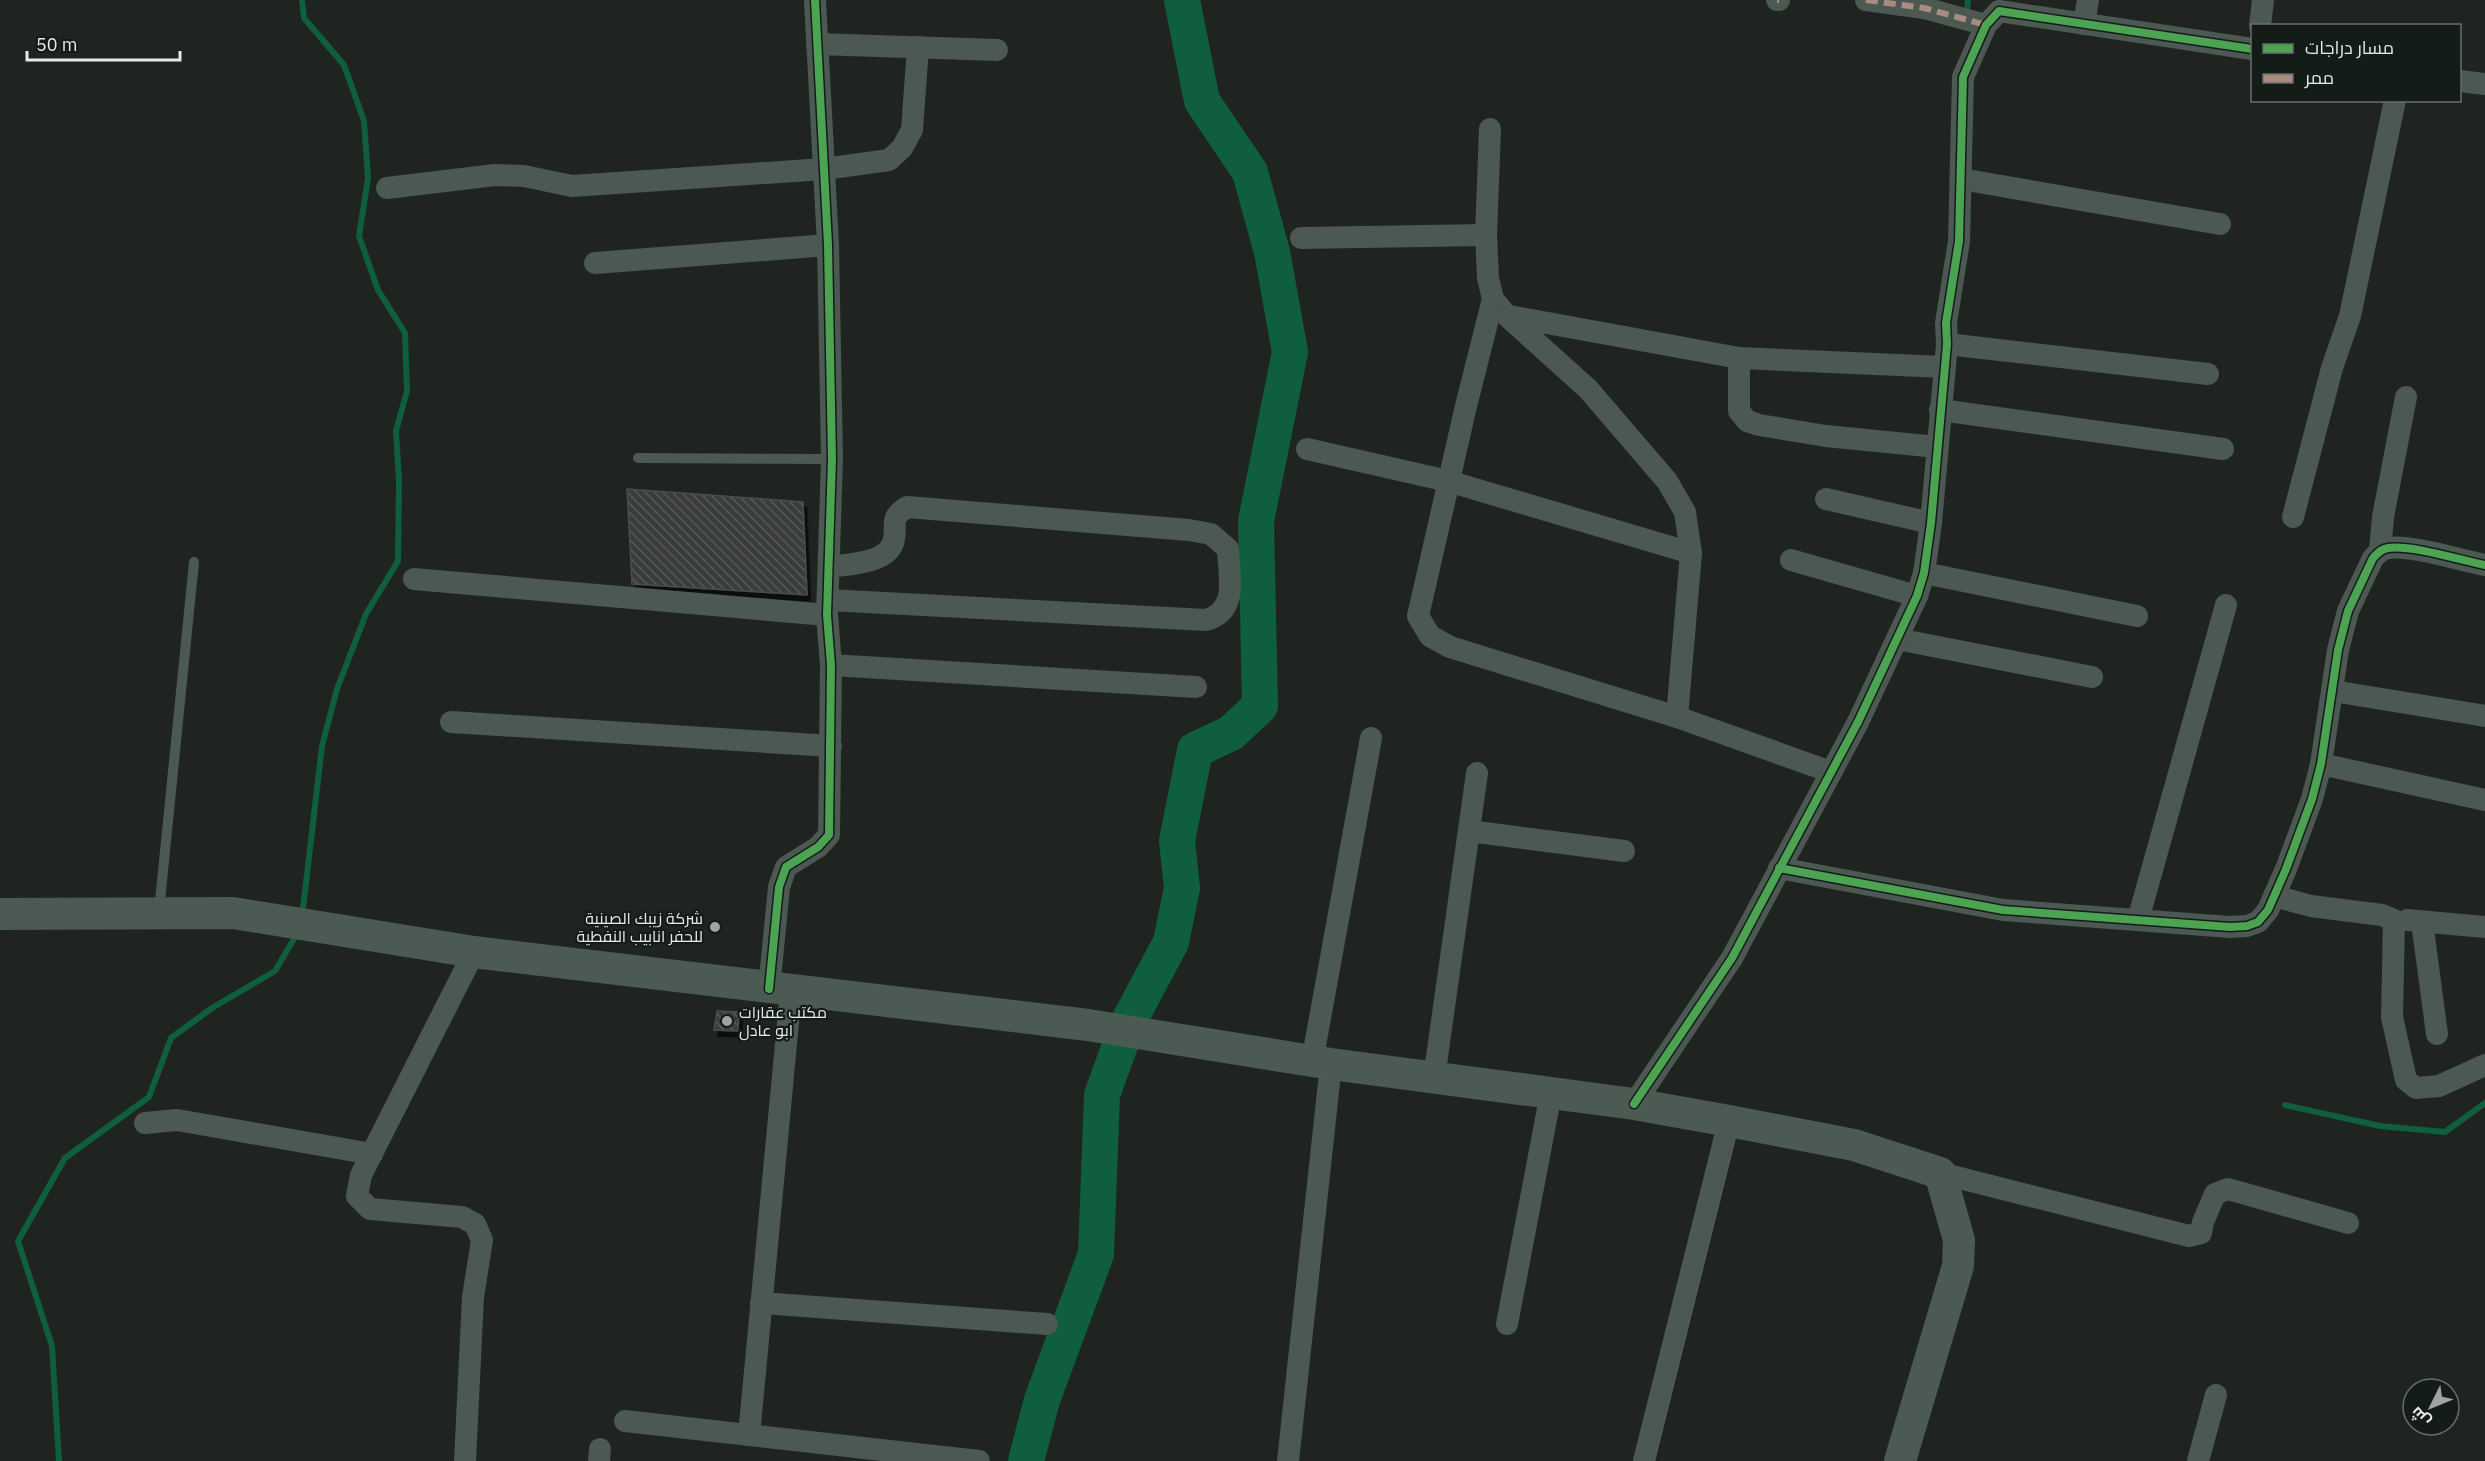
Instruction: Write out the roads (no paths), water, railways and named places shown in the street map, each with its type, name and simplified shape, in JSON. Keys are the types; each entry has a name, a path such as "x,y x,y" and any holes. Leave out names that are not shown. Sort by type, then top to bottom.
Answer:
{"main road":[{"path":"0,914 233,913 474,952 1088,1025 1321,1063 1634,1104 1854,1144 1940,1173 1959,1240 1958,1266 1900,1461"}],"street":[{"path":"749,1435 761,1303 780,990 779,887 786,867 818,847 829,835 831,665 827,607 832,459 828,245 815,0"},
{"path":"1866,0 1924,8 1986,25"},
{"path":"2084,24 2088,0"},
{"path":"2260,24 2263,0"},
{"path":"1634,1104 1732,958 1858,722 1917,596 1924,573 1931,523 1947,344 1946,323 1959,241 1963,77 1986,25 1999,11 2251,49"},
{"path":"818,44 997,50"},
{"path":"387,188 495,175 524,176 572,186 824,170 889,160 902,148 912,130 918,47"},
{"path":"2461,81 2485,84"},
{"path":"2294,517 2332,368 2350,316 2395,102"},
{"path":"1491,129 1486,235 1488,278 1500,307 1588,389 1667,481 1685,512 1690,553 1677,717"},
{"path":"1961,179 2220,224"},
{"path":"1301,238 1486,235"},
{"path":"595,263 828,245"},
{"path":"1500,307 1739,358 1944,367"},
{"path":"1500,307 1448,481 1418,615 1430,636 1450,647 1677,717 1831,772"},
{"path":"1947,344 2208,374"},
{"path":"1739,358 1739,411 1747,421 1826,436 1937,447"},
{"path":"2380,551 2383,517 2406,397"},
{"path":"1940,410 2223,449"},
{"path":"1307,449 1448,481 1690,553"},
{"path":"1826,499 1931,523"},
{"path":"414,579 827,607 1206,620 1218,617 1225,610 1229,597 1228,549 1211,534 1177,529 907,507 898,513 893,522 892,547 883,555 868,561 829,567"},
{"path":"1779,868 2003,910 2247,926 2258,922 2268,910 2312,799 2321,764 2338,650 2348,612 2373,558 2387,548 2410,550 2485,565"},
{"path":"1791,560 1917,596"},
{"path":"1924,573 2137,616"},
{"path":"2138,920 2226,605"},
{"path":"1897,639 2092,677"},
{"path":"831,665 1196,687"},
{"path":"2333,691 2485,716"},
{"path":"451,722 831,746"},
{"path":"1288,1461 1321,1063 1371,738"},
{"path":"2321,764 2485,800"},
{"path":"1434,1078 1477,773"},
{"path":"1469,831 1624,850"},
{"path":"2274,896 2311,906 2382,915 2393,919 2485,927"},
{"path":"2393,919 2392,1017 2406,1080 2416,1088 2439,1086 2485,1065"},
{"path":"2422,922 2437,1034"},
{"path":"465,1461 473,1297 482,1240 475,1224 462,1217 370,1209 357,1196 361,1175 474,952"},
{"path":"1507,1324 1551,1093"},
{"path":"145,1123 177,1120 372,1154"},
{"path":"1644,1461 1729,1121"},
{"path":"1940,1173 2189,1236 2201,1233 2203,1222 2215,1194 2228,1189 2348,1223"},
{"path":"761,1303 1047,1324"},
{"path":"2198,1461 2216,1395"},
{"path":"625,1421 979,1461"}],"lane":[{"path":"639,458 832,459"},
{"path":"159,914 194,562"}],"waterway":[{"path":"302,0 304,18 344,65 364,121 368,178 359,236 378,290 405,333 407,391 396,431 399,480 398,561 366,614 337,689 322,746 302,917"},
{"path":"1026,1461 1042,1400 1096,1254 1102,1095 1128,1023 1171,942 1182,888 1177,841 1195,750 1231,733 1260,706 1256,521 1290,352 1272,252 1250,172 1202,101 1182,0"},
{"path":"1967,9 1968,0"},
{"path":"59,1461 52,1346 18,1241 65,1158 149,1097 171,1038 212,1008 275,971 298,932"},
{"path":"2285,1105 2380,1126 2445,1132 2485,1103"}],"place":[{"name":"شركة زيبك الصينية للحفر انابيب النفطية","path":"715,927"},
{"name":"مكتب عقارات ابو عادل","path":"727,1021"}]}
